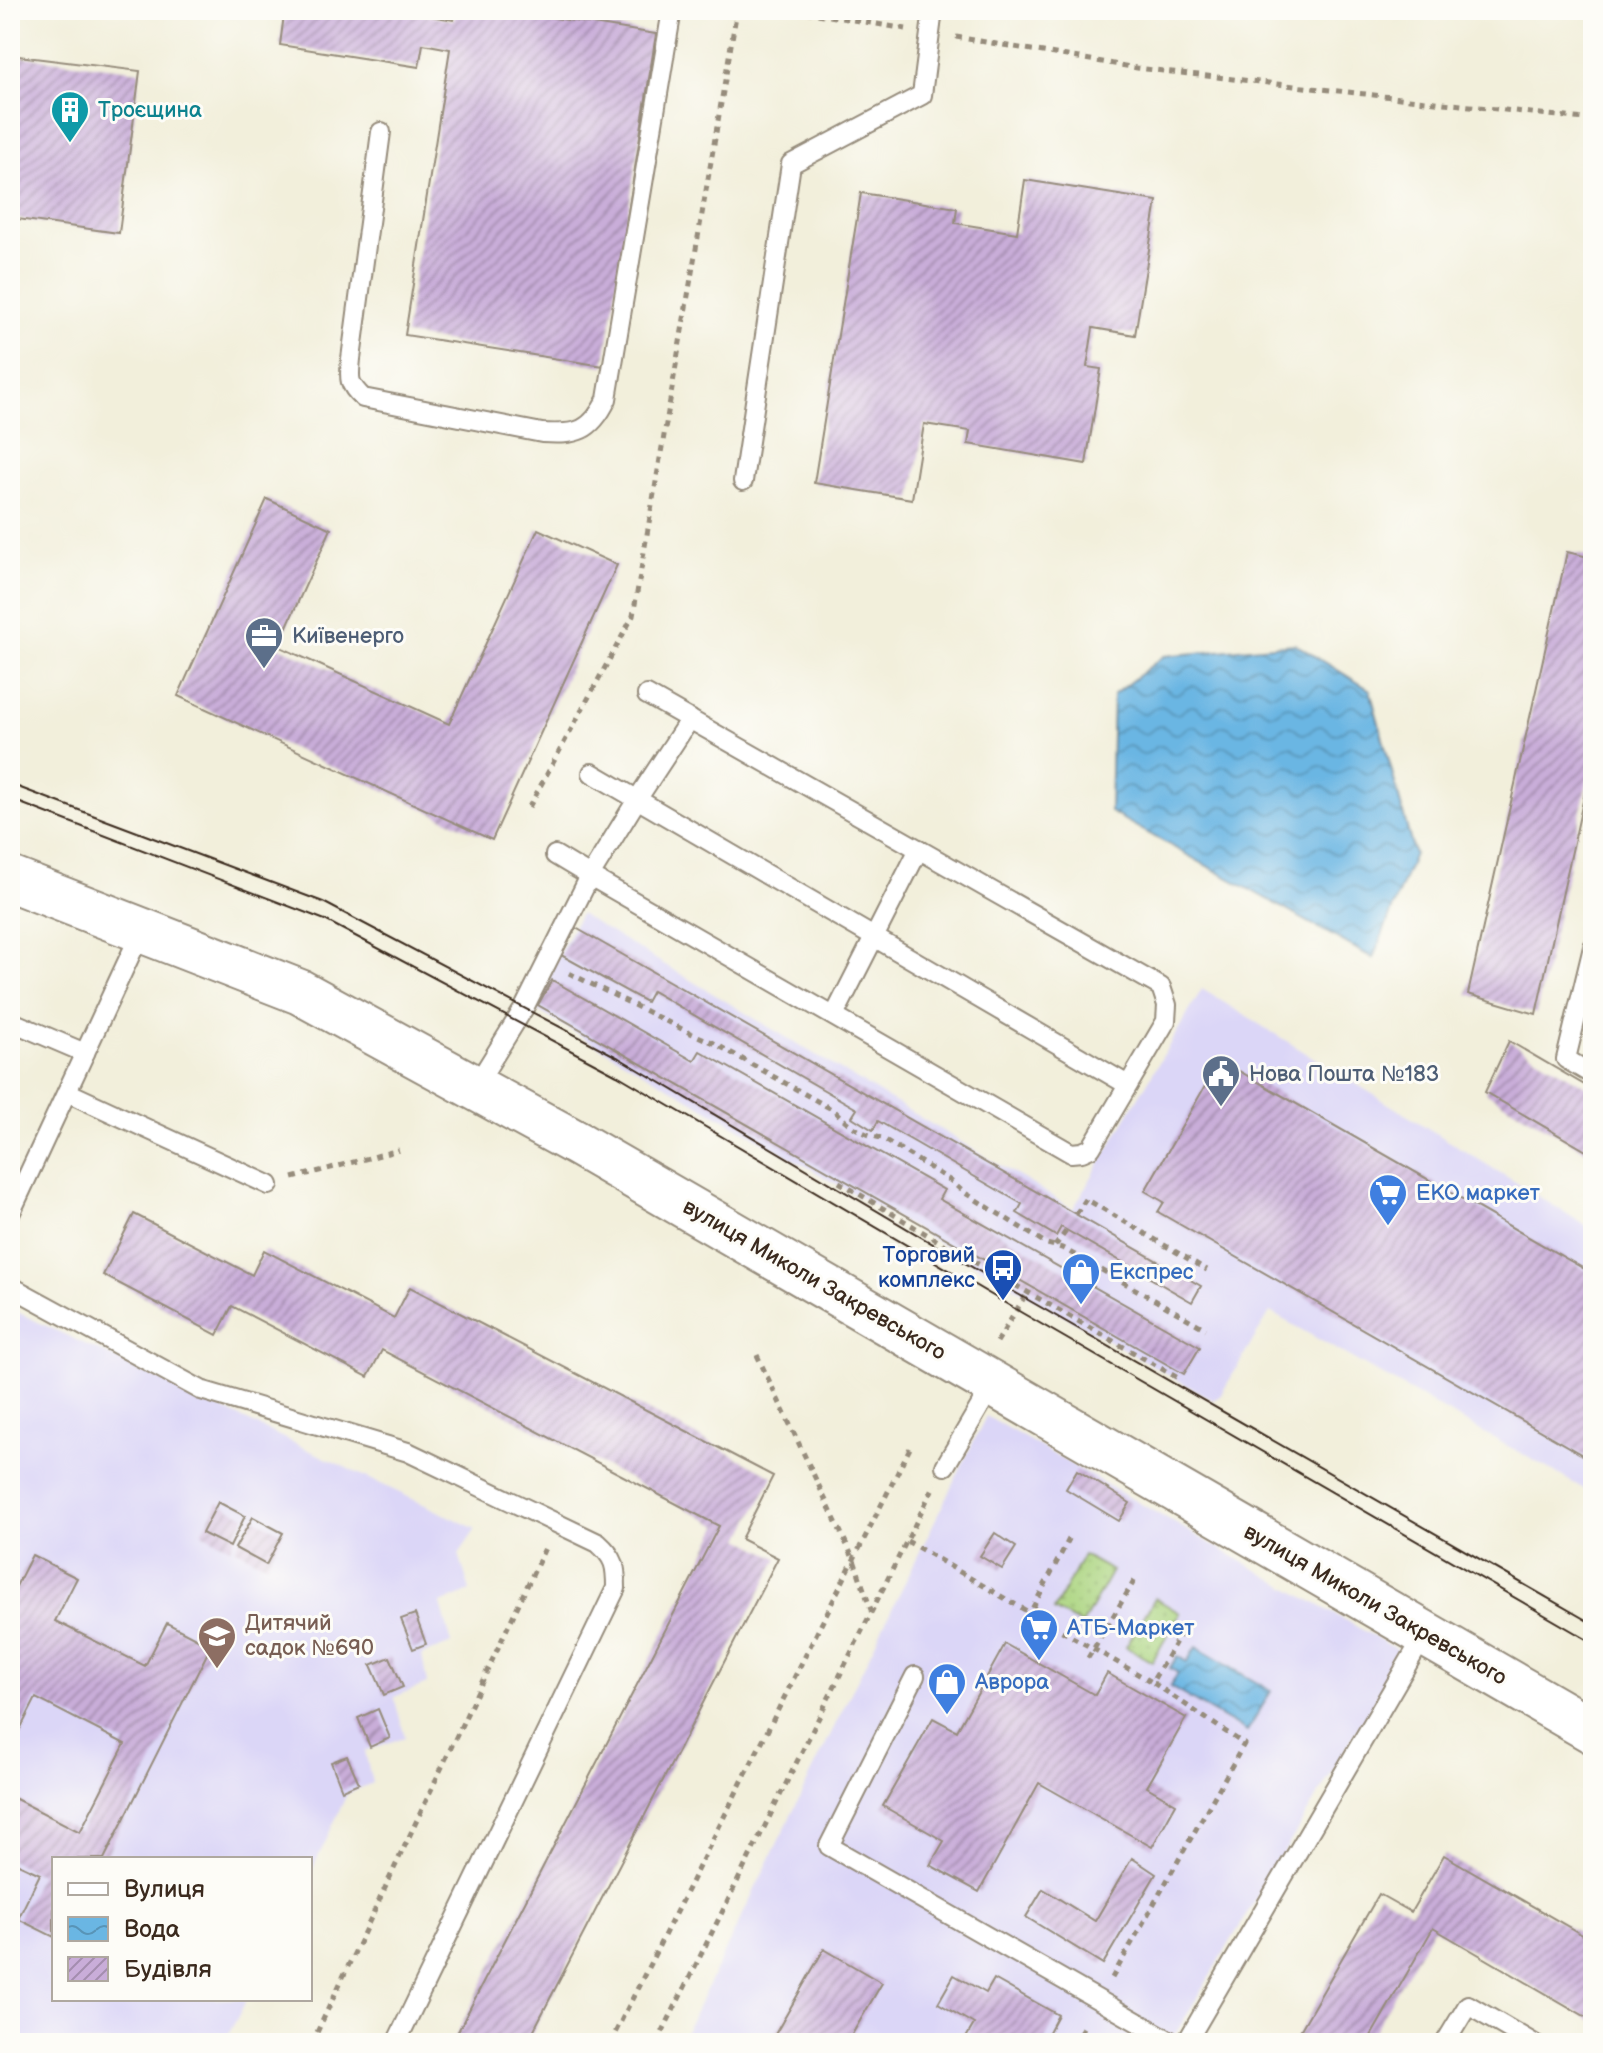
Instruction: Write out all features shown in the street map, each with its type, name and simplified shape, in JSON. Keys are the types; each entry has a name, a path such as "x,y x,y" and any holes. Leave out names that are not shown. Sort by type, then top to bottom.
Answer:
{"street":[{"name":"вулиця Миколи Закревського","path":"10,879 300,992 578,1144 1593,1731"}],"lane":[{"path":"381,132 349,376 351,387 363,398 542,433 579,431 599,416 607,399 672,10"},
{"path":"743,481 791,164 922,95 933,10"},
{"path":"555,855 1071,1153 1091,1148 1166,1021 1167,1005 1161,987 647,695"},
{"path":"475,1087 524,1008 590,876 690,719"},
{"path":"592,773 1128,1085"},
{"path":"834,1016 919,849"},
{"path":"10,1214 142,930"},
{"path":"1593,947 1566,1059 1593,1075"},
{"path":"10,1021 85,1053"},
{"path":"67,1092 269,1185"},
{"path":"10,1286 201,1390 408,1452 598,1543 610,1554 616,1569 616,1588 396,2043"},
{"path":"945,1466 993,1384"},
{"path":"1186,2043 1425,1634"},
{"path":"915,1676 829,1846 1174,2043"},
{"path":"1445,2043 1468,2005 1533,2043"}],"path":[{"path":"529,807 633,616 737,10"},
{"path":"794,10 1137,68 1593,120"},
{"path":"547,962 712,1042 835,1111 846,1124 882,1138 1047,1244 1084,1260 1206,1329"},
{"path":"269,1185 399,1150"},
{"path":"839,1182 1178,1378"},
{"path":"1076,1214 1086,1199 1207,1270"},
{"path":"1055,1246 1067,1230"},
{"path":"1075,1276 1084,1260"},
{"path":"757,1355 854,1560 872,1611"},
{"path":"610,2043 911,1446"},
{"path":"657,2043 945,1466"},
{"path":"312,2043 557,1524"},
{"path":"1030,1613 1069,1539"},
{"path":"907,1541 1152,1682 1244,1744 1074,2043"},
{"path":"1088,1658 1136,1578"},
{"path":"1152,1682 1183,1630"}],"shaded area":[{"path":"580,914 1073,1209 1202,989 1593,1230 1593,1494 1270,1312 1220,1396 1213,1400 1030,1296 531,1007"},
{"name":"Дитячий садок №690","path":"10,1311 476,1529 459,1554 470,1591 441,1604 452,1644 422,1655 427,1684 394,1697 405,1737 365,1751 372,1783 347,1794 312,1871 312,1857 52,1857 52,2001 246,2001 224,2043 10,2043"},
{"path":"986,1416 1403,1653 1170,2043 680,2043"}],"green space":[{"path":"1083,1555 1112,1571 1082,1625 1054,1610"},
{"path":"1155,1598 1180,1613 1152,1662 1126,1647"}],"water":[{"path":"1295,644 1370,690 1414,854 1373,958 1110,812 1113,695 1164,656"},
{"path":"1196,1647 1271,1691 1247,1732 1170,1687 1178,1673 1170,1668 1177,1656 1187,1662"}],"building":[{"path":"272,10 425,10 425,15 454,20 456,10 505,10 656,34 604,366 405,335 450,49 423,44 419,67 280,45 284,15 271,13"},
{"name":"Троєщина","path":"10,55 140,71 119,233 10,218"},
{"path":"1025,180 1157,201 1135,335 1093,328 1087,367 1101,369 1086,464 968,444 970,431 924,424 912,499 814,483 861,193 957,208 955,223 1017,233"},
{"path":"267,499 331,529 278,646 449,724 538,529 617,565 492,840 178,696"},
{"path":"1567,552 1593,558 1593,756 1536,1014 1468,994"},
{"path":"576,928 1201,1286 1192,1302 1061,1227 1056,1236 1017,1213 1022,1204 878,1121 873,1130 852,1117 857,1109 652,991 646,1002 561,955"},
{"path":"552,980 694,1061 700,1051 944,1190 939,1199 1200,1347 1184,1374 538,1005"},
{"path":"1509,1041 1593,1090 1593,1155 1485,1092"},
{"path":"1220,1060 1593,1274 1593,1461 1158,1212 1164,1202 1145,1191"},
{"path":"134,1214 252,1275 264,1250 394,1318 410,1287 773,1476 741,1539 778,1558 527,2043 452,2043 719,1526 382,1350 368,1377 232,1306 217,1335 103,1275"},
{"path":"1077,1470 1130,1503 1119,1521 1066,1489"},
{"path":"218,1502 245,1516 230,1547 202,1533"},
{"path":"253,1517 283,1533 266,1565 235,1548"},
{"path":"995,1533 1016,1547 1002,1569 980,1556"},
{"path":"32,1555 77,1578 55,1621 145,1666 167,1623 211,1646 105,1857 52,1857 52,1936 18,1919 40,1874 10,1860 10,1796 80,1832 125,1744 36,1698 10,1749 10,1598"},
{"path":"415,1614 426,1644 413,1649 401,1619"},
{"path":"1005,1644 1095,1695 1107,1673 1186,1718 1147,1787 1176,1804 1152,1847 1039,1783 979,1892 930,1865 944,1841 883,1806 933,1718 957,1731"},
{"path":"390,1657 403,1687 384,1695 371,1665"},
{"path":"378,1709 390,1738 370,1747 358,1718"},
{"path":"347,1756 359,1783 342,1790 331,1762"},
{"path":"1444,1855 1593,1941 1593,2021 1433,1928 1367,2043 1293,2043 1379,1894 1411,1912"},
{"path":"1132,1858 1156,1874 1103,1964 1026,1917 1043,1889 1095,1921"},
{"path":"824,1949 882,1983 847,2043 780,2043 773,2038"},
{"path":"954,1975 986,1993 994,1979 1058,2015 1043,2043 963,2043 974,2024 938,2003"}],"tram line":[{"path":"10,784 323,902 619,1058 1009,1289 1593,1624"},
{"path":"10,799 325,920 617,1075 1593,1643"}],"place":[{"name":"Троєщина","path":"70,144"},
{"name":"Київенерго","path":"264,670"},
{"name":"Нова Пошта №183","path":"1221,1108"},
{"name":"ЕКО маркет","path":"1388,1227"},
{"name":"Торговий комплекс","path":"1003,1302"},
{"name":"Експрес","path":"1081,1306"},
{"name":"АТБ-Маркет","path":"1039,1662"},
{"name":"Дитячий садок №690","path":"217,1670"},
{"name":"Аврора","path":"947,1716"}]}
